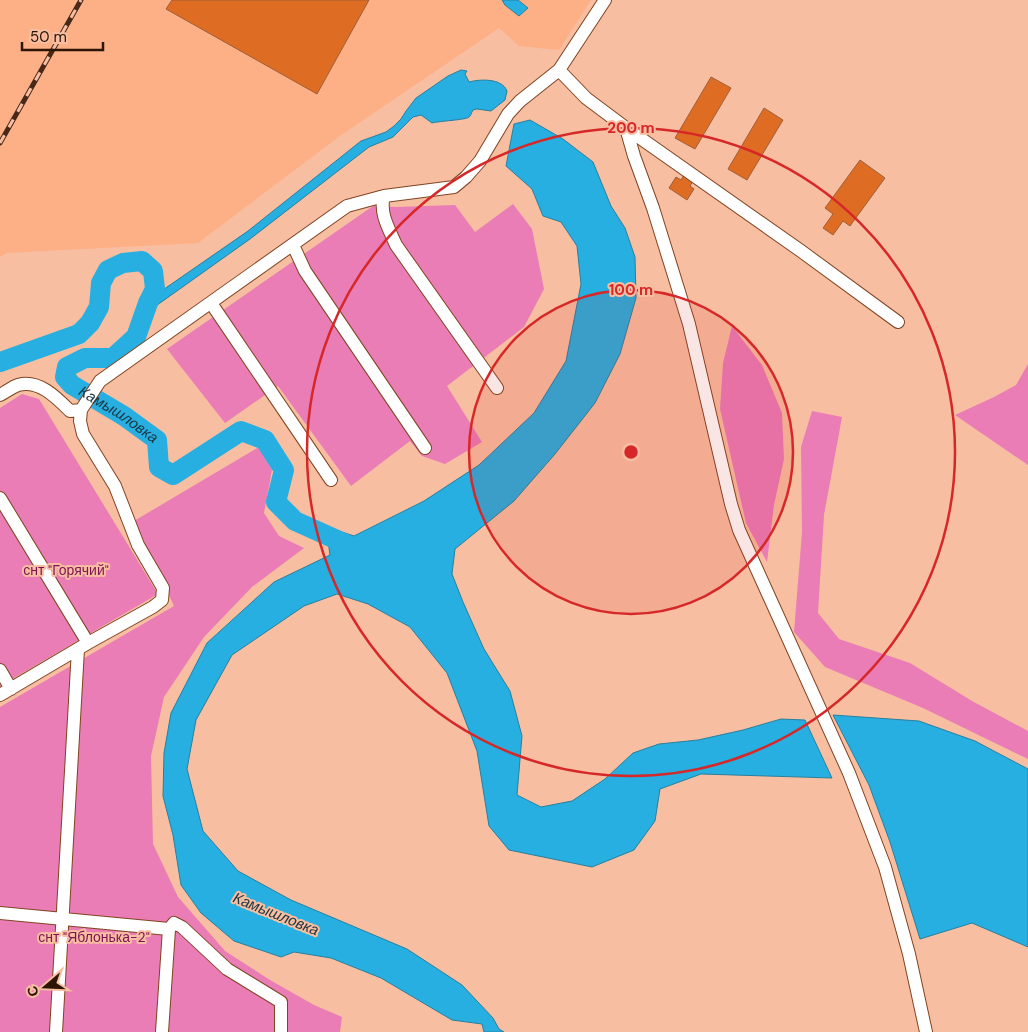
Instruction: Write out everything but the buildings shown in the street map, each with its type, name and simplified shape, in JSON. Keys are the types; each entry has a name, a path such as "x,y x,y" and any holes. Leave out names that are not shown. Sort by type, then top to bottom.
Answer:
{"street":[{"path":"0,670 6,692 83,646 153,608 162,600 163,588 138,545 115,486 83,434 80,421 81,410 100,382 347,206 384,196 454,187 480,161 508,114 558,70 606,0"},
{"path":"558,70 586,98 626,128 793,245 898,322"},
{"path":"626,128 689,324 739,530 848,773 885,866 909,954 926,1032"},
{"path":"384,196 382,204 386,222 396,244 497,388"},
{"path":"293,245 304,271 425,448"},
{"path":"211,303 331,480"},
{"path":"0,395 19,385 39,386 56,398 70,412 81,410"},
{"path":"0,498 83,646 56,1032"},
{"path":"0,913 169,929"},
{"path":"162,1032 169,929 174,923 182,927 227,970 281,1002 281,1032"}],"shaded area":[{"path":"0,0 591,0 559,50 519,46 499,28 340,136 198,243 7,253 0,257"}],"green space":[{"path":"513,204 532,229 544,289 524,327 447,386 482,442 445,464 422,456 410,441 351,486 278,386 225,423 167,349 373,206 455,205 475,232"},
{"path":"732,326 762,365 782,413 784,459 774,505 767,562 746,523 720,409 723,363"},
{"path":"1028,364 1028,465 955,415 1016,385"},
{"name":"снт \"Горячий\"","path":"22,394 39,399 158,594 0,686 0,408"},
{"path":"812,411 842,417 824,515 818,613 839,639 910,663 972,701 1028,731 1028,759 923,708 825,667 794,632 802,532 801,447"},
{"name":"снт \"Яблонька-2\"","path":"259,447 272,470 264,513 279,536 304,548 252,587 204,637 164,697 151,756 153,844 178,897 225,951 314,1005 342,1017 340,1032 0,1032 0,707 174,606 134,521"}],"water":[{"path":"502,0 518,0 528,8 519,16 505,5"},
{"path":"461,70 467,71 465,74 469,82 490,80 501,84 507,91 505,100 491,111 473,110 470,117 463,119 432,123 421,115 413,117 393,137 369,147 250,239 153,308 142,311 144,303 248,231 361,141 386,132 401,119 416,98 448,76"},
{"path":"530,120 563,139 593,162 611,206 625,228 635,257 636,298 620,354 595,403 555,454 514,501 455,549 452,574 484,649 510,691 522,736 517,795 541,807 572,801 605,779 633,753 659,744 698,740 781,719 805,720 832,778 701,774 660,789 655,821 634,850 592,867 509,850 489,826 477,751 447,673 410,627 368,604 337,594 304,606 232,655 196,720 187,769 203,831 238,871 291,900 407,949 462,985 493,1018 499,1029 504,1032 484,1032 482,1024 452,1020 381,978 331,958 294,952 281,957 234,941 201,913 181,885 173,835 163,796 164,753 171,713 207,643 274,582 330,555 327,534 330,528 354,536 424,501 479,465 534,413 566,361 581,284 577,246 561,222 543,216 532,189 506,166 514,124"},
{"path":"833,715 919,721 975,741 1028,769 1028,947 972,923 920,939 890,842 869,785"}],"waterway":[{"name":"Камышловка","path":"0,362 79,334 90,323 99,307 101,283 108,270 123,263 142,261 153,271 155,289 136,337 113,358 85,358 67,367 65,377 72,385 124,416 157,440 159,467 173,475 241,431 265,440 284,470 276,502 295,521 344,543 343,551"}],"railway":[{"path":"0,143 81,0"}]}
